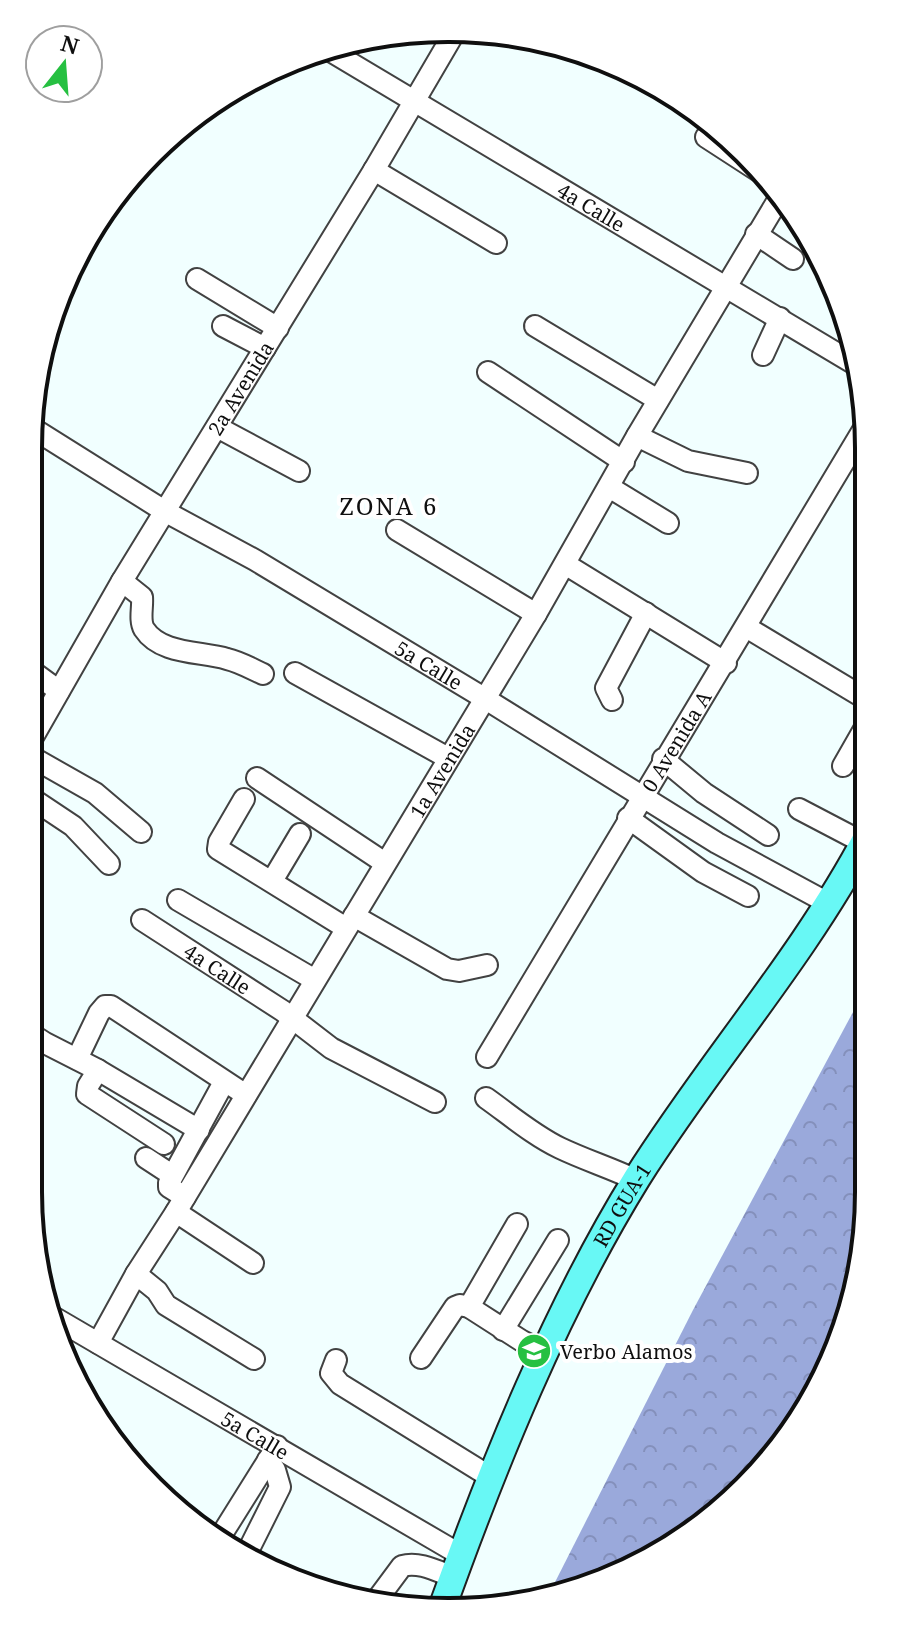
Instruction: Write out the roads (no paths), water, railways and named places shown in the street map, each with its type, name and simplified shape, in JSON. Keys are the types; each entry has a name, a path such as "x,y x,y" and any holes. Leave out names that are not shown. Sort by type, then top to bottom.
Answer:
{"main road":[{"name":"RD GUA-1","path":"446,1598 492,1478 546,1353 613,1220 678,1116 828,903 855,857"}],"street":[{"name":"2a Avenida","path":"42,721 122,581 449,42"},
{"name":"4a Calle","path":"340,57 844,358"},
{"path":"706,137 721,147"},
{"path":"374,170 496,243"},
{"name":"1a Avenida","path":"98,1343 136,1274 536,614 725,285 774,206"},
{"path":"756,234 793,259"},
{"path":"197,279 278,328"},
{"path":"763,355 780,318"},
{"path":"223,326 265,348"},
{"path":"535,326 658,400"},
{"path":"488,372 624,462"},
{"path":"217,427 299,471"},
{"name":"5a Calle","path":"43,434 166,512 255,560 484,698 717,843 828,903"},
{"path":"637,436 688,461 747,473"},
{"name":"0 Avenida A","path":"487,1057 855,444"},
{"path":"609,487 668,523"},
{"path":"397,530 536,614"},
{"path":"565,564 726,663"},
{"path":"122,581 142,597 141,619 145,630 158,641 174,650 229,659 263,674"},
{"path":"612,700 606,688 646,613"},
{"path":"746,627 855,692"},
{"path":"295,673 448,758"},
{"path":"42,679 59,691"},
{"path":"843,766 855,745"},
{"path":"663,759 704,793 768,835"},
{"path":"42,763 95,793 141,832"},
{"path":"257,778 385,863"},
{"path":"244,799 216,846 218,849 350,922 447,969 459,971 487,965"},
{"path":"42,805 73,826 109,864"},
{"path":"799,809 855,835"},
{"path":"628,818 703,872 748,896"},
{"path":"272,881 300,834"},
{"path":"178,900 315,980"},
{"name":"4a Calle","path":"142,920 283,1011 331,1048 435,1102"},
{"path":"77,1059 99,1013 105,1006 111,1006 246,1095"},
{"path":"42,1040 199,1130"},
{"path":"98,1070 88,1086 87,1094 164,1144"},
{"path":"224,1082 172,1175 169,1187 180,1205 253,1263"},
{"path":"486,1098 559,1148 605,1164 636,1180"},
{"path":"146,1158 172,1175"},
{"path":"469,1307 517,1224"},
{"path":"503,1330 558,1240"},
{"path":"136,1274 157,1291 166,1305 254,1359"},
{"path":"421,1358 455,1307 460,1305 469,1307 546,1353"},
{"name":"5a Calle","path":"65,1324 457,1566"},
{"path":"336,1360 331,1373 340,1384 492,1478"},
{"path":"224,1530 272,1453"},
{"path":"250,1547 280,1487 272,1453"},
{"path":"382,1593 402,1566 457,1566"}],"place":[{"name":"Verbo Alamos","path":"534,1351"}],"district":[{"name":"ZONA 6","path":"389,505"}]}
